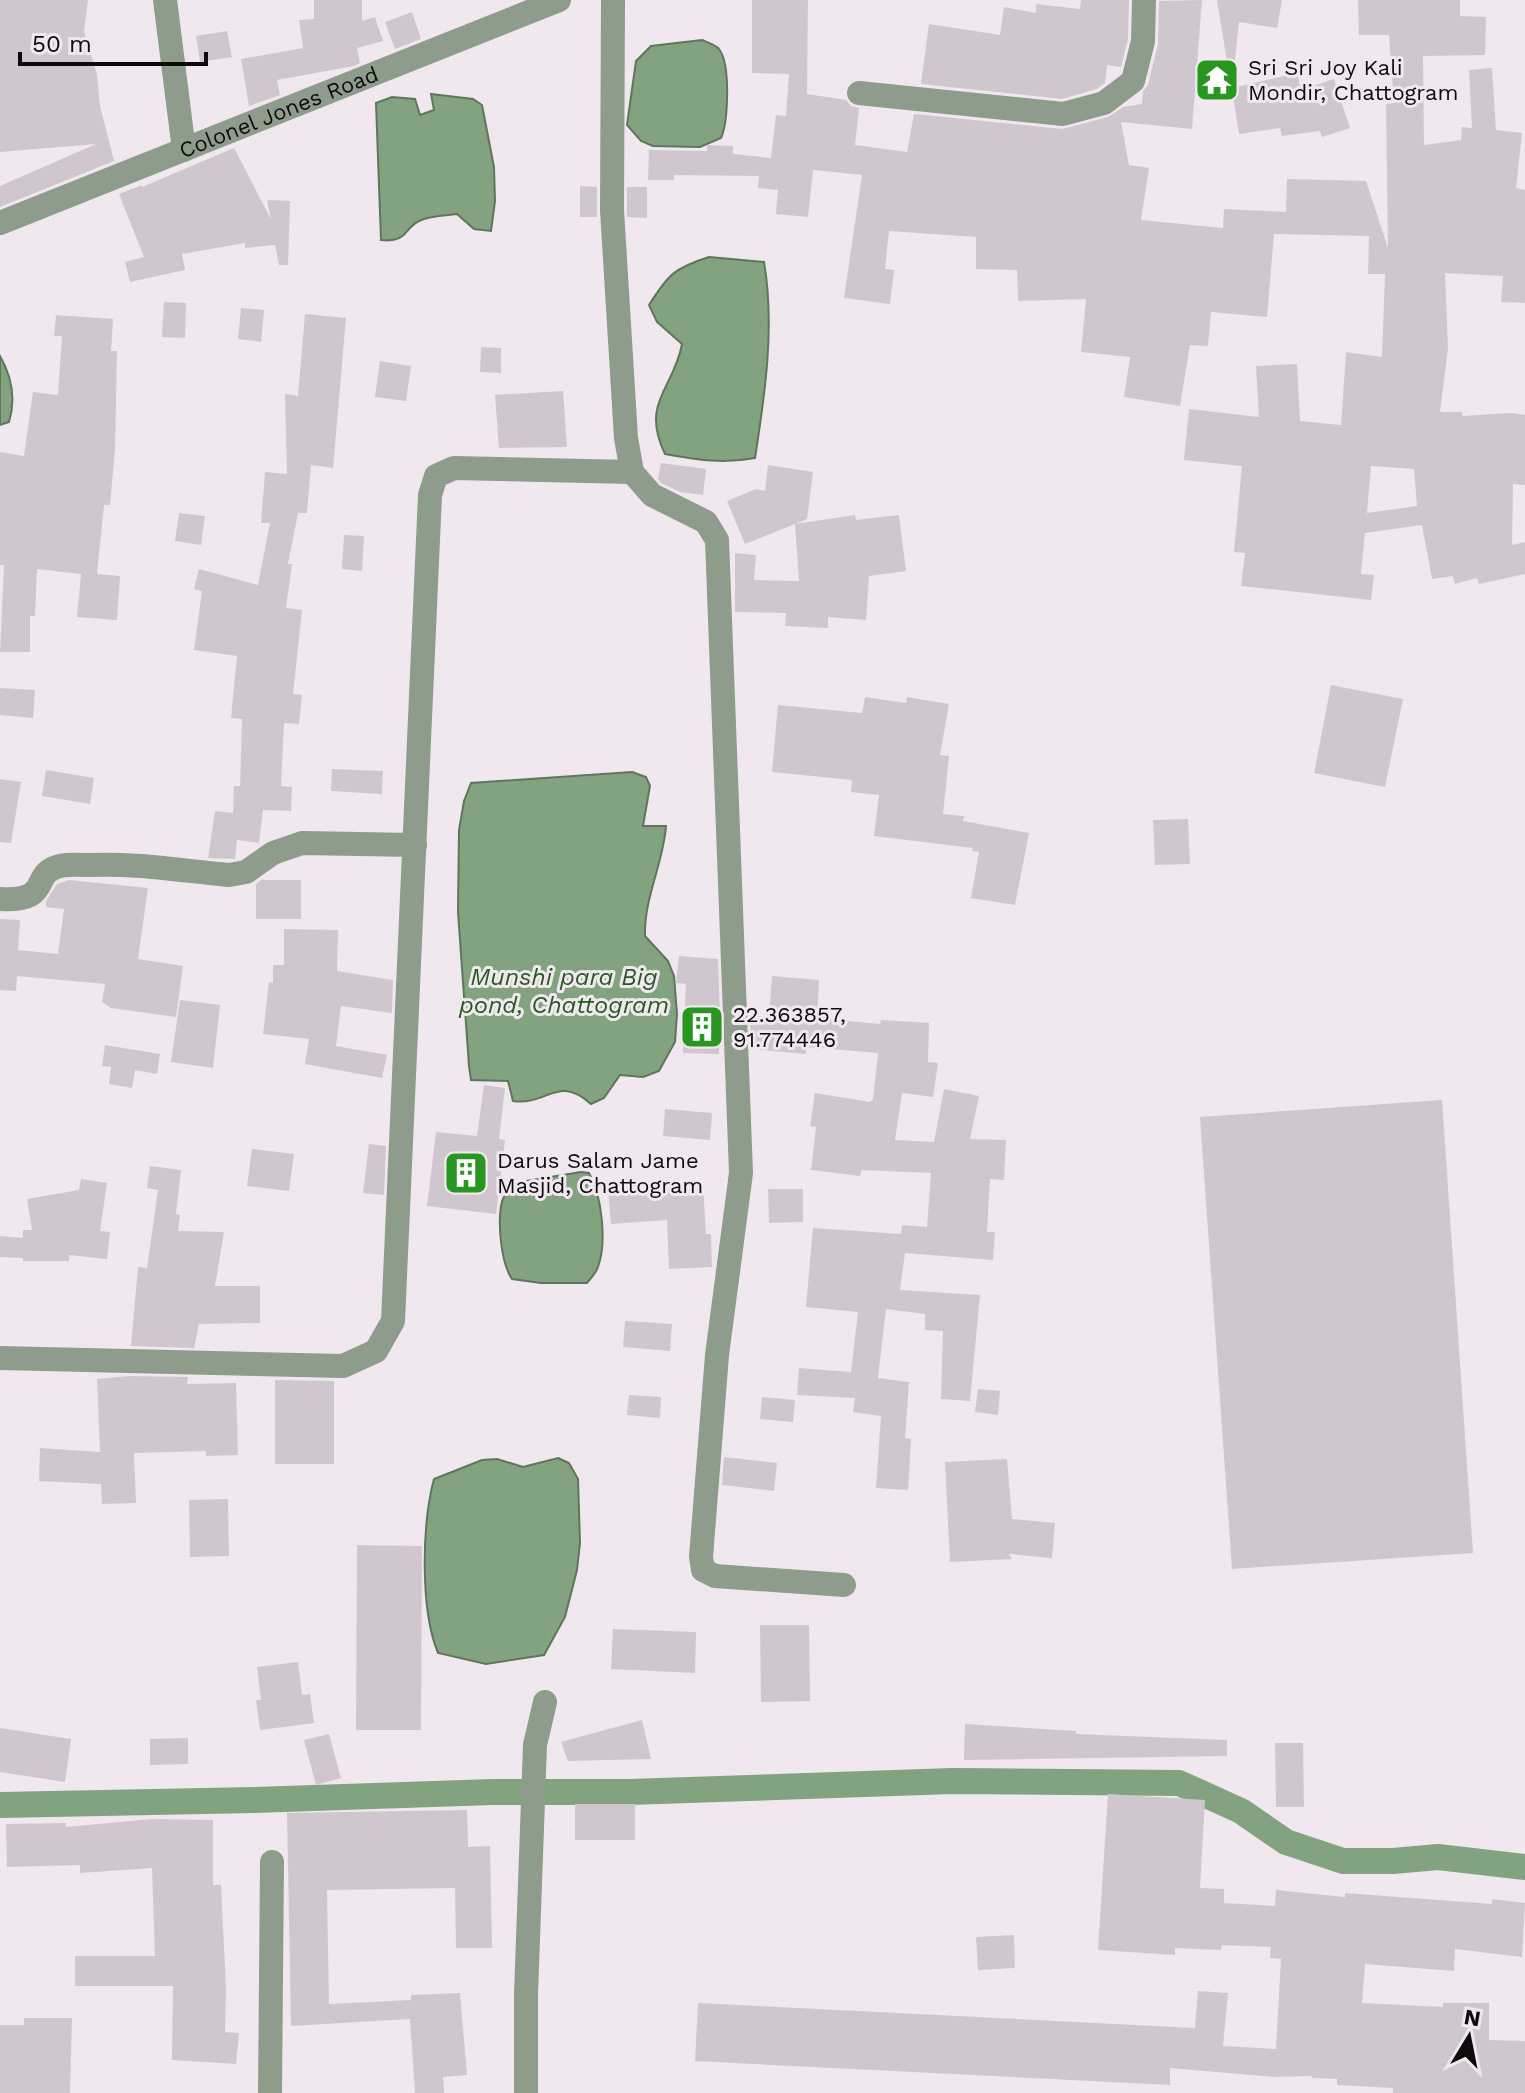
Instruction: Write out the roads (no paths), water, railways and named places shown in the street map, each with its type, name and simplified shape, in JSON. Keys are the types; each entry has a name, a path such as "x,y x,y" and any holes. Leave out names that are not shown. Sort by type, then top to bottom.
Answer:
{"street":[{"path":"165,0 184,150"},
{"name":"Colonel Jones Road","path":"0,223 559,0"},
{"path":"613,0 612,210 626,438 632,472 652,495 706,522 717,540 741,1173 717,1355 701,1557 703,1570 715,1576 844,1585"},
{"path":"859,93 1063,114 1104,103 1133,81 1143,41 1144,0"},
{"path":"0,1358 343,1366 376,1351 393,1321 430,495 436,476 454,468 632,472"},
{"path":"0,899 22,901 35,893 45,875 58,866 117,864 229,875 246,872 273,853 302,843 415,845"},
{"path":"526,2093 535,1745 545,1702"},
{"path":"270,2093 272,1862"}],"water":[{"path":"702,40 714,45 723,56 727,107 721,138 700,147 653,146 641,141 627,125 636,61 651,46"},
{"path":"431,94 473,99 482,105 494,167 495,201 491,231 474,229 457,214 424,219 401,237 381,240 376,103 392,97 415,99 420,115 434,110"},
{"path":"709,257 764,262 769,335 755,458 732,461 665,454 658,436 657,408 682,344 657,322 649,305 673,274"},
{"path":"0,356 10,380 12,397 9,422 0,425"},
{"name":"Munshi para Big pond, Chattogram","path":"632,772 646,777 650,786 643,826 666,826 647,908 645,936 668,961 674,976 677,1014 675,1042 659,1071 643,1077 620,1075 604,1098 591,1104 579,1095 561,1091 535,1099 513,1101 508,1081 471,1080 458,912 459,830 464,801 471,783"},
{"path":"589,1173 602,1219 601,1257 595,1273 587,1283 541,1283 512,1279 505,1264 500,1233 501,1206 506,1194 514,1183"},
{"path":"558,1458 569,1463 578,1479 580,1543 577,1570 565,1617 544,1655 486,1664 438,1653 428,1614 425,1566 427,1519 434,1479 482,1460 497,1459 523,1467"}],"waterway":[{"path":"0,1805 493,1792 629,1792 953,1781 1179,1783 1241,1811 1286,1842 1343,1861 1438,1857 1525,1867"}],"place":[{"name":"Sri Sri Joy Kali Mondir, Chattogram","path":"1217,80"},
{"name":"22.363857, 91.774446","path":"702,1027"},
{"name":"Darus Salam Jame Masjid, Chattogram","path":"466,1173"}]}
